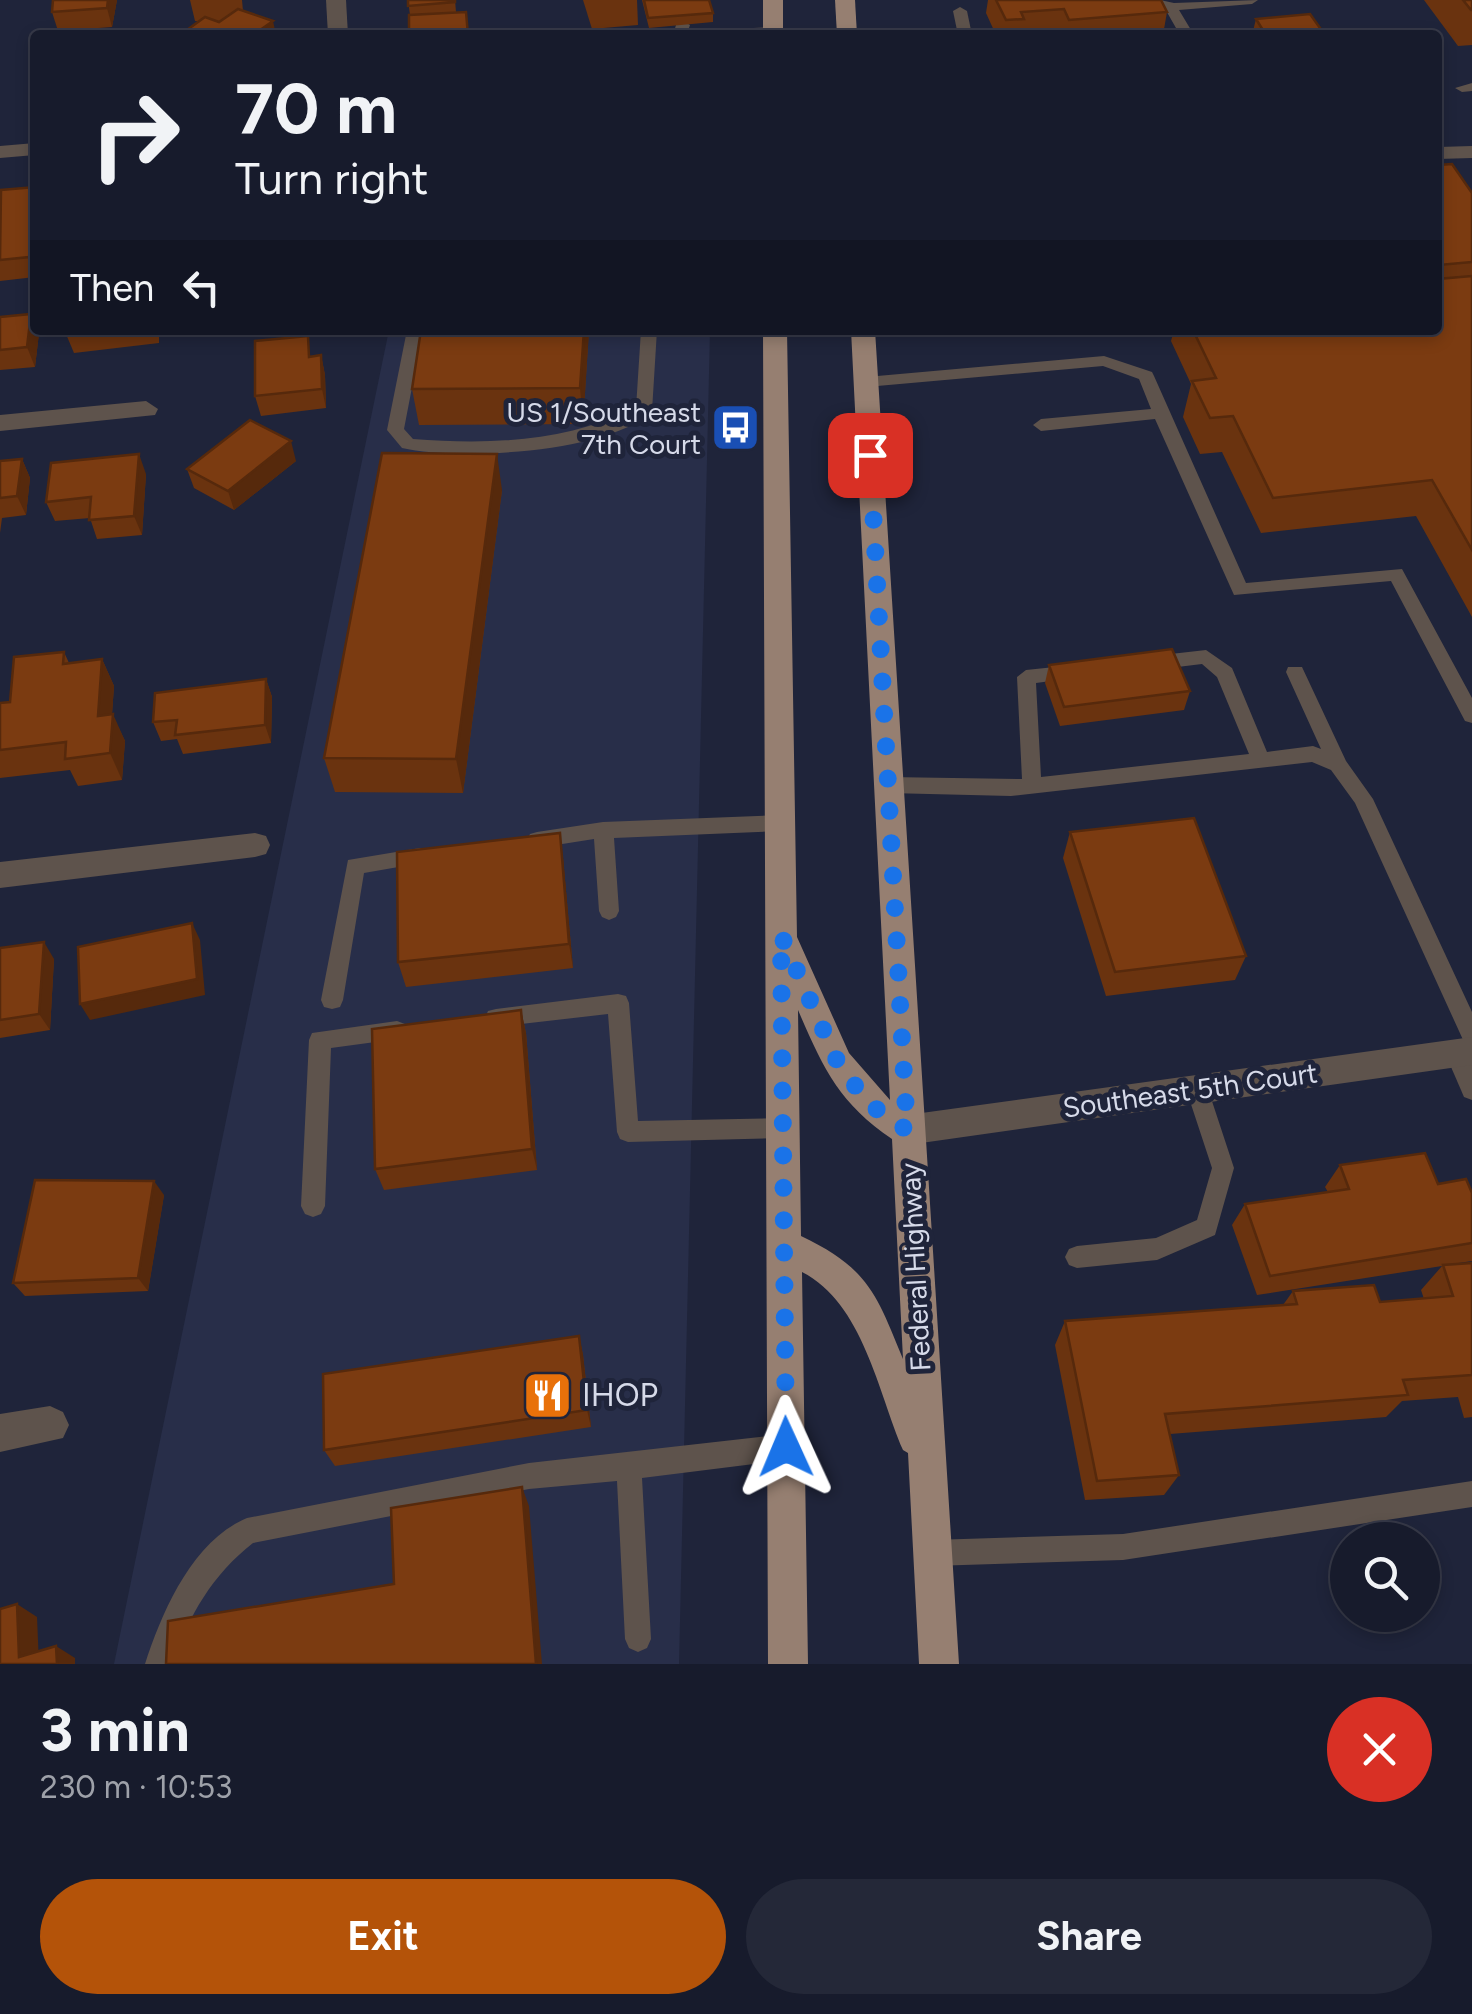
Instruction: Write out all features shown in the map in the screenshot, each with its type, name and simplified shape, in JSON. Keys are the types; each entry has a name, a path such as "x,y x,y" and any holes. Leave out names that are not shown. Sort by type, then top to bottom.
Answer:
{"main road":[{"path":"772,0 773,30"},
{"path":"845,0 847,30"},
{"path":"775,335 788,1664"},
{"name":"Federal Highway","path":"863,335 939,1664"},
{"path":"781,935 838,1063 869,1104 907,1130"},
{"path":"784,1245 830,1268 864,1307 927,1463"}],"street":[{"path":"336,0 338,30"},
{"path":"0,152 30,149"},
{"path":"1442,153 1472,152"},
{"path":"0,423 146,409"},
{"path":"0,875 255,844"},
{"name":"Southeast 5th Court","path":"907,1130 1466,1046"},
{"path":"0,1432 50,1425"}],"lane":[{"path":"1183,30 1167,4 1252,0"},
{"path":"960,11 964,30"},
{"path":"682,30 683,25"},
{"path":"414,335 395,430 408,444 457,448 525,446 610,430 644,411 650,335"},
{"path":"866,382 1104,362 1146,376 1240,590 1396,574 1472,716"},
{"path":"1041,425 1161,413"},
{"path":"1134,665 1206,656 1226,673 1260,760"},
{"path":"1032,786 1026,677 1098,669"},
{"path":"1295,672 1338,765 1363,800 1466,1046 1472,1090"},
{"path":"888,785 1032,786 1313,754 1338,765"},
{"path":"508,844 603,830 780,822"},
{"path":"603,830 609,911"},
{"path":"332,1000 355,866 450,852"},
{"path":"469,1022 618,1003 628,1132 783,1128"},
{"path":"313,1206 320,1040 413,1028"},
{"path":"1077,1257 1156,1249 1207,1227 1223,1168 1197,1089"},
{"path":"159,1664 190,1596 217,1552 247,1531 529,1476 786,1447"},
{"path":"629,1466 638,1639"},
{"path":"932,1553 1122,1547 1472,1494"}],"shaded area":[{"path":"388,335 710,335 679,1664 114,1664"}],"building":[{"path":"53,0 108,0 107,8 52,12"},
{"path":"408,0 455,0 455,2 408,6"},
{"path":"644,0 709,0 713,13 648,18"},
{"path":"996,0 1161,0 1167,12 1069,20 1064,9 1021,12 1024,19 1006,20"},
{"path":"238,9 273,21 260,30 187,30 205,17 219,22"},
{"path":"466,12 468,30 409,30 409,15"},
{"path":"1310,14 1321,30 1263,30 1256,19"},
{"path":"1452,164 1472,193 1472,262 1442,265 1442,165"},
{"path":"30,187 29,257 0,260 1,190"},
{"path":"1472,276 1472,550 1432,480 1273,498 1233,416 1210,418 1192,381 1216,378 1195,335 1442,335 1442,279"},
{"path":"30,314 27,347 0,350 0,317"},
{"path":"420,335 584,335 580,388 412,389"},
{"path":"308,336 309,357 321,355 322,389 255,396 255,341"},
{"path":"250,420 291,441 228,491 187,469"},
{"path":"382,453 497,454 456,759 324,758"},
{"path":"139,454 134,516 89,520 91,497 46,502 51,463"},
{"path":"22,459 17,496 0,498 0,461"},
{"path":"1172,649 1190,691 1064,707 1049,665"},
{"path":"64,652 63,664 102,659 98,716 113,714 110,753 65,759 66,742 0,750 0,703 10,702 14,657"},
{"path":"266,679 265,725 175,735 177,720 153,722 155,693"},
{"path":"1194,818 1246,956 1115,972 1070,832"},
{"path":"560,833 569,944 398,962 397,852"},
{"path":"192,923 197,979 80,1004 78,947"},
{"path":"44,942 39,1014 0,1020 0,948"},
{"path":"521,1010 532,1149 375,1169 372,1029"},
{"path":"1425,1153 1438,1184 1466,1179 1472,1193 1472,1243 1270,1276 1245,1204 1349,1189 1340,1165"},
{"path":"35,1180 154,1181 138,1278 13,1283"},
{"path":"1472,1263 1472,1375 1403,1380 1408,1395 1165,1414 1179,1475 1097,1481 1065,1321 1297,1304 1293,1291 1374,1285 1380,1302 1453,1296 1443,1265"},
{"path":"579,1336 587,1410 324,1450 323,1374"},
{"path":"522,1487 536,1664 166,1664 168,1621 394,1584 391,1508"},
{"path":"17,1604 19,1657 56,1646 57,1664 0,1664 0,1609"}],"place":[{"name":"US 1/Southeast 7th Court","path":"736,428"},
{"name":"IHOP","path":"547,1395"}],"route":[{"path":"786,1447 781,935 838,1063 869,1104 907,1130 870,455"}]}
